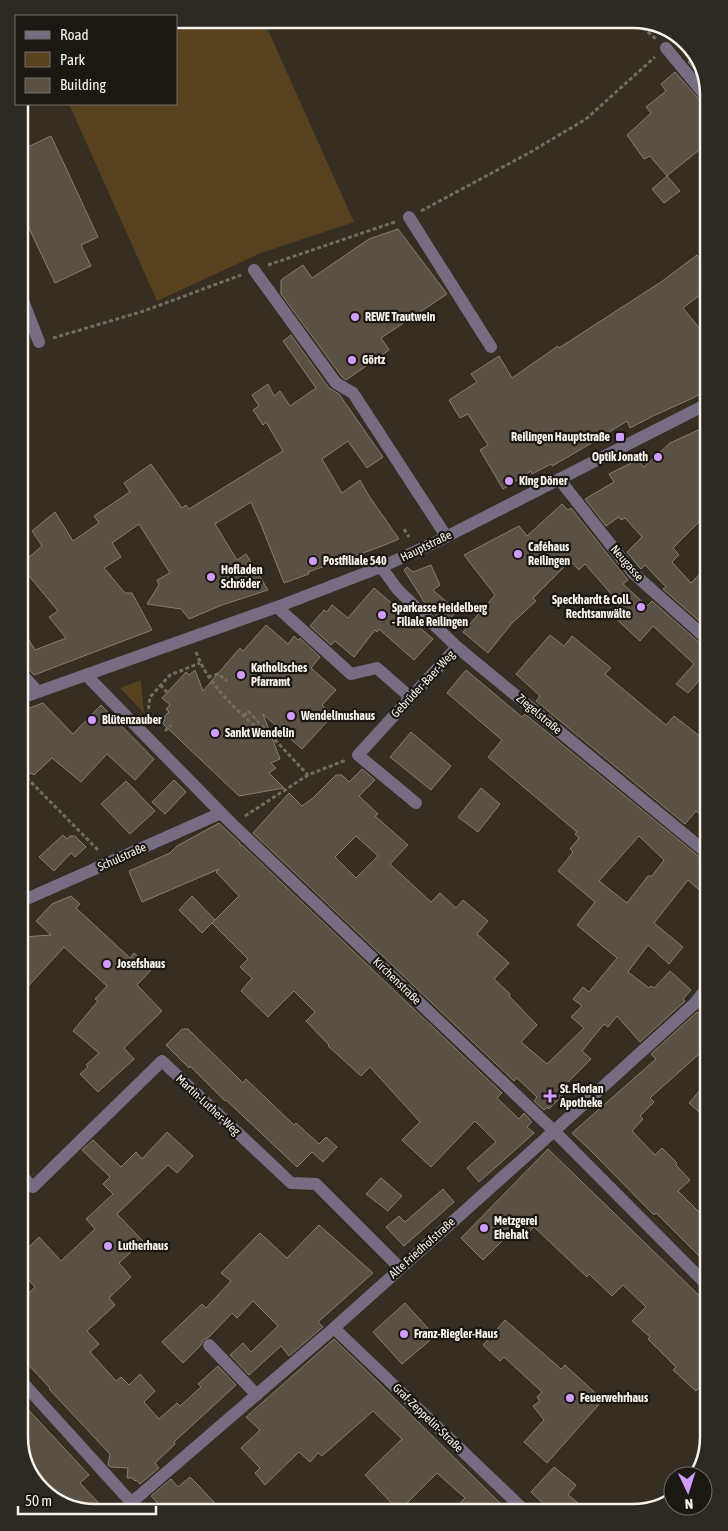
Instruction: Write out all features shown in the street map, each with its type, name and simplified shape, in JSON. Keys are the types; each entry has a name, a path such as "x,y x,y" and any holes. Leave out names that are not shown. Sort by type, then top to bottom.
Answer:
{"street":[{"path":"666,48 700,89"},
{"path":"409,217 491,347"},
{"path":"254,270 336,382 354,393 446,536"},
{"path":"28,314 39,342"},
{"name":"Hauptstraße","path":"28,696 277,607 382,566 446,536 700,408"},
{"name":"Neugasse","path":"559,479 633,572 700,633"},
{"name":"Ziegelstraße","path":"382,566 398,590 457,646 700,847"},
{"path":"277,607 351,674 377,668 410,697"},
{"name":"Gebrüder-Baer-Weg","path":"358,755 457,646"},
{"name":"Kirchenstraße","path":"86,675 232,824 554,1131 700,1278"},
{"path":"28,681 38,692"},
{"path":"358,755 416,803"},
{"name":"Schulstraße","path":"28,898 221,813"},
{"name":"Alte Friedhofstraße","path":"140,1503 257,1395 554,1131 693,1005 700,996"},
{"name":"Martin-Luther-Weg","path":"28,1183 32,1187 162,1061 291,1183 316,1184 400,1268"},
{"name":"Graf-Zeppelin-Straße","path":"334,1328 518,1504"},
{"path":"209,1345 257,1395"},
{"path":"28,1388 132,1503"}],"path":[{"path":"39,342 144,311 254,270 409,217 529,153 586,119 666,48 644,29"},
{"path":"378,358 383,366"},
{"path":"191,638 200,663 208,677 256,727 251,732"},
{"path":"165,731 148,713 150,697 170,675 200,663"},
{"path":"208,677 218,674 227,681"},
{"path":"160,685 168,692"},
{"path":"244,716 248,711 308,776"},
{"path":"152,743 171,725"},
{"path":"232,824 308,776 358,755"},
{"path":"28,779 110,862"}],"green space":[{"path":"178,28 267,28 354,222 261,253 157,301 69,105 178,105"},
{"path":"141,680 144,713 120,688"}],"building":[{"path":"690,60 696,71 688,62"},
{"path":"675,72 700,100 700,149 667,176 650,156 644,159 627,135 651,113 646,107 666,91 661,84"},
{"path":"51,136 98,237 81,245 91,266 55,283 28,226 28,147"},
{"path":"667,176 680,191 664,203 652,189"},
{"name":"REWE Trautwein","path":"398,229 447,294 381,338 389,350 346,380 281,294 281,280 303,265 312,278 369,239"},
{"path":"697,255 700,259 700,295 683,308 700,329 700,394 630,428 627,421 552,466 551,464 532,474 531,471 503,489 480,450 488,445 468,414 460,418 449,400 477,382 471,374 499,356 512,378 558,346 559,348 661,282"},
{"path":"291,335 329,388 339,394 383,457 367,468 348,441 322,459 342,493 360,480 399,539 308,572 309,574 284,583 251,502 215,524 237,560 246,554 268,590 222,605 189,619 181,609 147,604 159,585 157,580 170,573 139,524 112,543 121,557 104,568 125,593 132,593 152,630 34,675 28,669 28,638 35,650 66,638 49,617 58,611 28,577 28,558 42,546 32,531 55,512 73,541 99,523 94,516 130,492 124,483 151,464 182,508 186,505 189,509 283,451 266,422 263,425 253,410 259,406 252,395 268,384 274,396 280,391 290,406 316,388 283,341"},
{"path":"700,429 700,521 673,548 679,555 672,562 691,583 700,574 700,622 663,589 666,587 645,565 641,569 627,552 642,537 625,518 621,520 619,517 606,526 585,499 614,482 609,474 637,460 644,467 670,443"},
{"path":"562,504 568,510 571,508 628,580 623,584 647,606 652,601 700,643 700,680 688,693 676,684 694,664 653,626 640,641 611,614 620,604 585,564 579,570 570,561 533,598 536,601 512,623 488,653 463,632 495,595 464,555 519,526 527,536"},
{"path":"431,565 440,585 433,590 457,611 445,624 428,608 404,570 407,567 413,572"},
{"path":"374,588 433,639 414,660 379,629 377,632 375,630 354,657 335,641 331,645 310,626 324,610 327,612 332,605 348,618"},
{"path":"266,625 288,644 294,636 298,640 300,638 320,657 311,668 336,690 322,705 333,715 302,749 263,714 280,759 271,763 276,768 269,773 284,788 239,796 162,723 165,720 163,718 169,712 166,709 170,705 162,698 186,672 189,675 195,670 203,691 240,648 243,651"},
{"path":"550,635 564,646 572,636 611,668 605,674 666,725 674,716 700,736 700,814 696,811 685,824 536,701 540,696 516,674"},
{"path":"466,670 522,717 525,714 700,857 700,891 688,880 654,923 683,947 669,964 648,945 628,972 649,988 651,986 654,988 670,971 691,990 683,999 685,1001 640,1042 617,1016 608,1027 604,1024 582,1051 591,1059 564,1086 568,1090 549,1109 548,1107 544,1110 534,1101 537,1097 517,1078 514,1081 253,833 289,793 302,806 336,775 342,775 349,782 362,769 375,780 359,796 378,814 375,816 408,845 390,864 431,902 440,893 456,908 463,900 488,921 477,934 509,963 494,979 537,1025 521,1042 547,1064 584,1028 571,1017 582,1006 573,999 583,987 589,992 617,958 577,925 595,902 558,871 573,852 570,849 579,838 575,834 577,832 488,757 502,740 447,693","holes":["356,836 378,856 356,878 335,857","639,836 664,860 652,876 648,876 627,903 599,881"]},
{"path":"43,703 73,734 101,705 154,759 135,780 107,754 81,782 52,758 34,775 31,773 28,776 28,708"},
{"path":"411,732 451,766 431,790 390,757"},
{"path":"174,780 186,792 165,814 152,802"},
{"path":"126,781 155,811 130,834 101,804"},
{"path":"481,788 500,804 478,832 458,817"},
{"path":"219,823 240,843 240,846 242,845 502,1093 497,1098 519,1119 524,1113 532,1122 527,1127 534,1133 479,1182 467,1168 496,1142 475,1121 431,1167 402,1140 420,1122 370,1067 361,1076 328,1046 306,1021 315,1012 294,991 268,1017 241,991 252,978 240,967 248,959 212,923 239,896 216,872 219,869 142,902 129,871 170,853 177,846"},
{"path":"63,835 67,839 70,836 75,836 86,847 75,857 71,853 54,871 39,857"},
{"path":"71,896 80,904 76,908 130,958 134,953 152,969 137,985 162,1011 124,1048 134,1059 98,1092 80,1074 88,1067 86,1065 99,1053 73,1031 98,1001 95,999 107,986 64,947 28,987 28,937 51,935 36,921 52,904"},
{"path":"192,896 215,920 202,933 179,910"},
{"path":"697,1012 700,1014 700,1053 650,1098 654,1102 640,1116 643,1119 632,1131 655,1155 662,1148 690,1180 678,1191 700,1213 700,1257 656,1213 654,1215 572,1133 656,1059 651,1054"},
{"path":"182,1029 188,1029 243,1083 246,1079 294,1125 296,1123 319,1144 326,1137 337,1147 323,1162 312,1152 297,1167 166,1045"},
{"path":"700,1090 700,1113 689,1103"},
{"path":"167,1132 193,1156 177,1173 168,1165 117,1214 143,1241 119,1263 131,1277 109,1298 115,1305 87,1331 99,1344 90,1352 116,1381 121,1377 129,1385 140,1374 155,1391 144,1402 159,1419 177,1403 180,1406 201,1387 198,1384 218,1366 236,1385 174,1442 175,1444 155,1463 159,1468 140,1484 132,1478 127,1478 128,1468 111,1467 108,1465 110,1454 28,1364 28,1294 35,1287 28,1279 28,1248 39,1237 61,1261 95,1229 86,1219 113,1194 103,1184 110,1177 82,1150 93,1140 121,1167 136,1152 142,1159"},
{"path":"548,1149 700,1296 700,1387 696,1391 673,1370 676,1367 648,1339 650,1337 632,1321 646,1307 623,1285 612,1296 589,1274 587,1277 534,1227 522,1238 514,1229 483,1260 461,1238"},
{"path":"381,1178 402,1196 388,1211 366,1194"},
{"path":"443,1189 454,1202 404,1246 386,1227 399,1216 405,1222"},
{"path":"319,1225 373,1273 318,1322 323,1327 289,1356 281,1346 249,1375 230,1355 243,1343 251,1352 278,1326 253,1301 237,1318 232,1313 209,1337 203,1340 201,1345 183,1363 162,1342 202,1304 206,1308 231,1281 221,1273 260,1233 287,1258"},
{"name":"Franz-Riegler-Haus","path":"405,1303 435,1336 402,1364 373,1332"},
{"name":"Feuerwehrhaus","path":"505,1320 561,1369 565,1365 603,1400 547,1463 524,1442 544,1420 533,1406 540,1401 537,1397 542,1392 504,1357 500,1361 483,1345"},
{"path":"334,1339 501,1504 459,1504 465,1498 437,1473 406,1504 392,1504 365,1475 402,1439 373,1411 322,1456 318,1453 310,1462 299,1452 265,1485 255,1473 260,1468 241,1448 260,1430 246,1417"},
{"path":"28,1409 89,1475 80,1483 99,1503 82,1502 65,1497 44,1481 33,1462 29,1449"},
{"path":"554,1467 576,1485 568,1495 579,1504 544,1504 531,1492"},
{"path":"190,1477 215,1503 158,1503 151,1496 171,1479 178,1487"}],"place":[{"name":"REWE Trautwein","path":"355,317"},
{"name":"Görtz","path":"352,360"},
{"name":"Reilingen Hauptstraße","path":"620,437"},
{"name":"Optik Jonath","path":"658,457"},
{"name":"King Döner","path":"509,481"},
{"name":"Caféhaus Reilingen","path":"518,554"},
{"name":"Postfiliale 540","path":"313,561"},
{"name":"Hofladen Schröder","path":"211,577"},
{"name":"Speckhardt & Coll. Rechtsanwälte","path":"641,607"},
{"name":"Sparkasse Heidelberg - Filiale Reilingen","path":"382,615"},
{"name":"Katholisches Pfarramt","path":"241,675"},
{"name":"Wendelinushaus","path":"291,716"},
{"name":"Blütenzauber","path":"92,720"},
{"name":"Sankt Wendelin","path":"215,733"},
{"name":"Josefshaus","path":"107,964"},
{"name":"St. Florian Apotheke","path":"550,1096"},
{"name":"Metzgerei Ehehalt","path":"484,1228"},
{"name":"Lutherhaus","path":"108,1246"},
{"name":"Franz-Riegler-Haus","path":"404,1334"},
{"name":"Feuerwehrhaus","path":"570,1398"}]}
